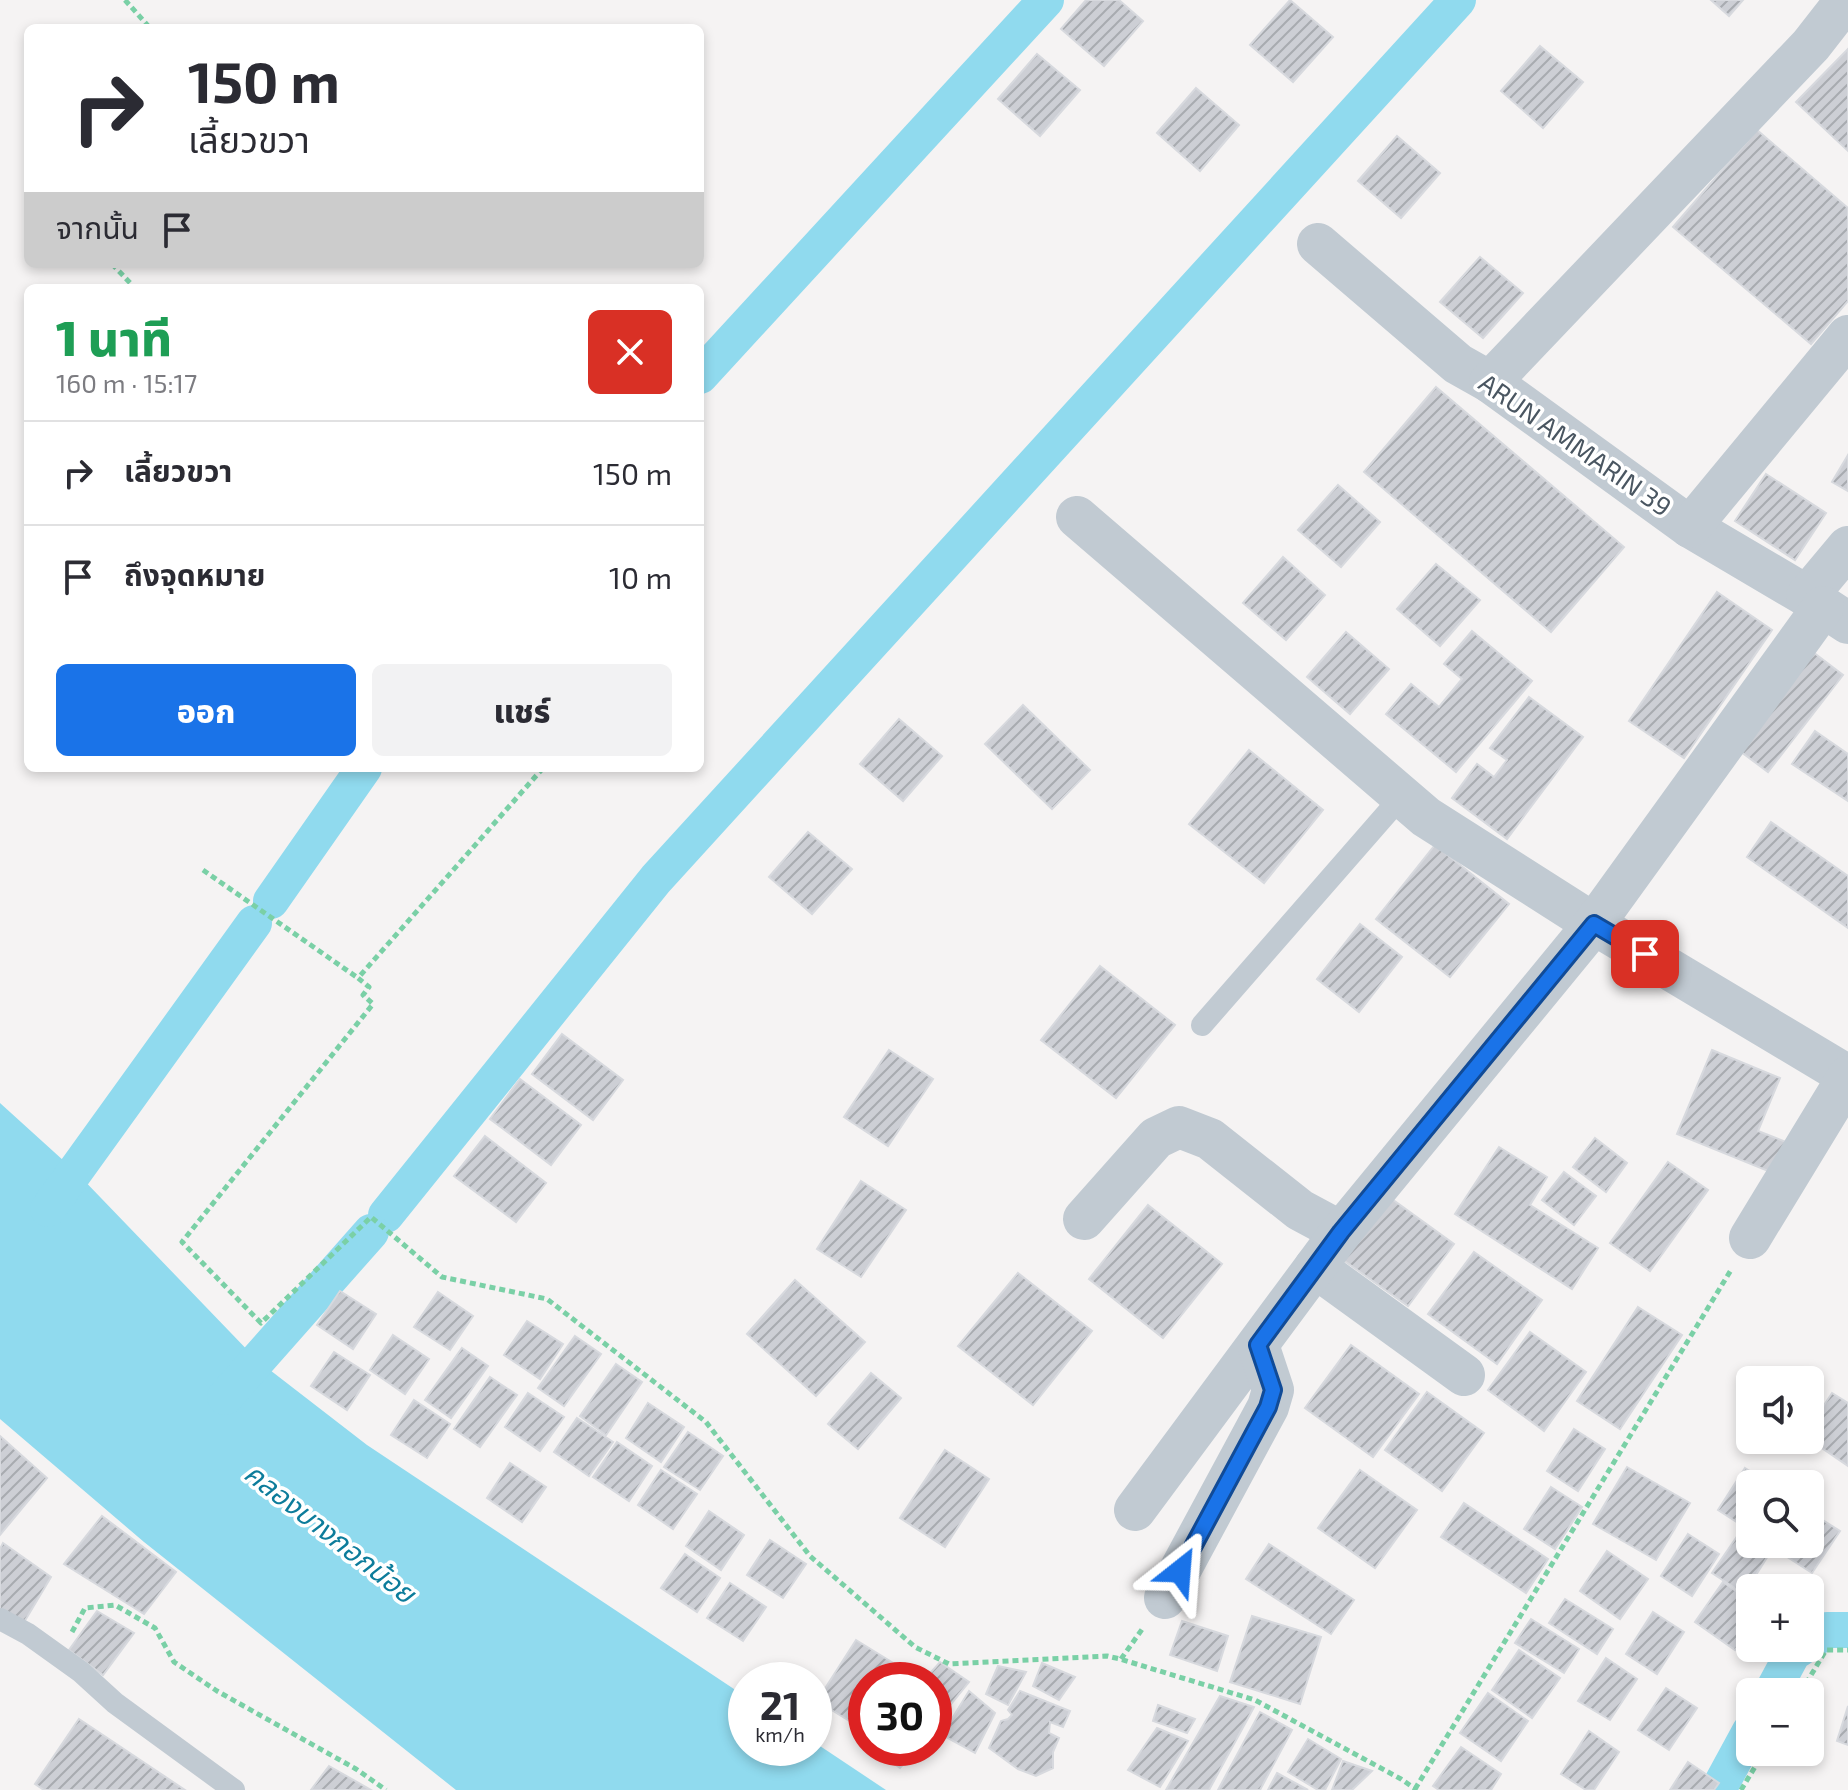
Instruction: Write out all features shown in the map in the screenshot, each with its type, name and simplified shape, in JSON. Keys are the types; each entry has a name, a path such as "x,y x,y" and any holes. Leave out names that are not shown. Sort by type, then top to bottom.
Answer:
{"street":[{"path":"1490,382 1811,45 1846,0"},
{"name":"ARUN AMMARIN 39","path":"1318,244 1458,364 1490,382 1690,527 1826,609"},
{"path":"1690,527 1848,336"},
{"path":"1077,517 1426,817 1594,924 1848,1077 1750,1238"},
{"path":"1135,1510 1341,1232 1594,924 1826,609 1848,547"},
{"path":"1084,1219 1156,1138 1179,1127 1210,1139 1300,1210 1341,1232"},
{"path":"1315,1267 1464,1375"},
{"path":"1165,1598 1268,1407 1273,1390 1258,1345"}],"lane":[{"path":"1202,1025 1402,796"},
{"path":"0,1619 56,1653 115,1703 234,1790"}],"path":[{"path":"125,0 146,24"},
{"path":"116,268 131,284"},
{"path":"358,978 539,772"},
{"path":"203,870 358,978 369,987 363,995 373,1004 182,1242 261,1323 371,1217 442,1277 547,1299 706,1422 810,1556 915,1647 949,1664 1107,1656 1120,1659 1255,1700 1416,1790 1750,1238"},
{"path":"56,1653 85,1608 115,1605 155,1628 174,1662 217,1691 356,1769 386,1790"},
{"path":"1809,1678 1826,1650 1848,1650"},
{"path":"1741,1790 1756,1766"}],"water":[{"name":"คลองบางกอกน้อย","path":"0,1103 75,1171 257,1360 367,1445 728,1685 728,1766 832,1766 832,1754 886,1790 456,1790 144,1542 0,1419"}],"building":[{"path":"1086,0 1119,0 1143,21 1104,66 1061,29"},
{"path":"1290,0 1333,37 1293,82 1250,45"},
{"path":"1711,0 1743,0 1729,16"},
{"path":"1540,46 1583,82 1543,128 1501,91"},
{"path":"1848,49 1848,151 1796,102"},
{"path":"1037,54 1080,90 1040,136 998,99"},
{"path":"1196,88 1239,125 1200,171 1157,133"},
{"path":"1757,130 1848,208 1848,301 1811,344 1673,227"},
{"path":"1397,136 1440,173 1401,218 1358,181"},
{"path":"1480,257 1523,293 1483,338 1440,302"},
{"path":"1436,387 1624,547 1551,632 1364,472"},
{"path":"1848,455 1848,491 1832,482"},
{"path":"1766,474 1826,513 1795,560 1735,521"},
{"path":"1338,485 1380,522 1341,567 1298,530"},
{"path":"1283,557 1325,595 1286,640 1243,603"},
{"path":"1436,564 1480,600 1440,646 1397,609"},
{"path":"1717,592 1772,630 1684,758 1629,721"},
{"path":"1472,631 1532,681 1456,772 1386,714 1411,684 1439,707 1462,679 1444,664"},
{"path":"1346,632 1389,669 1350,714 1307,677"},
{"path":"1809,649 1843,675 1768,772 1733,746"},
{"path":"1529,697 1583,737 1507,839 1452,798 1477,764 1494,777 1507,760 1490,748"},
{"path":"1023,705 1090,770 1052,809 985,744"},
{"path":"899,719 942,756 903,801 860,764"},
{"path":"1815,731 1848,754 1848,801 1792,764"},
{"path":"1249,750 1323,810 1264,883 1189,824"},
{"path":"1771,822 1848,876 1848,928 1747,857"},
{"path":"808,832 852,869 812,914 769,877"},
{"path":"1435,845 1509,904 1450,977 1376,919"},
{"path":"1360,924 1402,957 1359,1012 1317,979"},
{"path":"1100,966 1175,1025 1116,1098 1041,1040"},
{"path":"562,1034 623,1080 593,1120 532,1074"},
{"path":"889,1050 933,1079 888,1146 844,1117"},
{"path":"1712,1050 1780,1078 1758,1131 1786,1142 1773,1173 1677,1134"},
{"path":"520,1079 581,1125 551,1165 490,1119"},
{"path":"485,1136 546,1183 516,1222 454,1176"},
{"path":"1595,1138 1627,1163 1606,1192 1573,1167"},
{"path":"1499,1147 1547,1177 1530,1205 1598,1248 1572,1289 1455,1214"},
{"path":"1668,1162 1708,1190 1650,1271 1610,1243"},
{"path":"1564,1172 1596,1196 1574,1225 1542,1200"},
{"path":"861,1181 906,1210 861,1277 817,1249"},
{"path":"1385,1194 1454,1244 1408,1306 1339,1257"},
{"path":"1148,1205 1222,1264 1163,1338 1089,1279"},
{"path":"1474,1252 1542,1300 1497,1364 1428,1314"},
{"path":"1018,1273 1092,1331 1033,1405 958,1346"},
{"path":"795,1280 865,1342 816,1396 747,1334"},
{"path":"340,1291 376,1314 353,1349 317,1325"},
{"path":"438,1292 473,1316 450,1350 414,1327"},
{"path":"1638,1307 1682,1335 1620,1429 1577,1401"},
{"path":"527,1321 563,1344 540,1379 504,1355"},
{"path":"1530,1332 1586,1372 1544,1431 1488,1390"},
{"path":"393,1335 429,1359 405,1394 370,1370"},
{"path":"575,1336 601,1354 564,1406 538,1388"},
{"path":"1351,1345 1419,1394 1373,1457 1305,1408"},
{"path":"462,1348 488,1366 451,1418 425,1400"},
{"path":"334,1352 370,1375 347,1410 311,1386"},
{"path":"616,1364 642,1382 606,1435 580,1416"},
{"path":"871,1373 901,1398 858,1449 828,1424"},
{"path":"490,1377 517,1395 480,1447 454,1429"},
{"path":"1427,1392 1484,1433 1442,1491 1385,1450"},
{"path":"528,1393 564,1417 540,1451 505,1427"},
{"path":"1832,1393 1848,1403 1848,1466 1824,1450 1824,1405"},
{"path":"414,1400 450,1424 427,1458 391,1435"},
{"path":"648,1403 684,1427 661,1462 626,1438"},
{"path":"577,1418 613,1442 589,1476 554,1452"},
{"path":"1574,1429 1605,1449 1578,1491 1547,1471"},
{"path":"688,1432 723,1456 700,1490 664,1467"},
{"path":"0,1436 47,1478 0,1535"},
{"path":"617,1442 652,1466 629,1501 593,1477"},
{"path":"945,1450 989,1479 945,1547 900,1518"},
{"path":"510,1463 546,1487 522,1522 487,1498"},
{"path":"1627,1467 1690,1503 1656,1560 1593,1524"},
{"path":"661,1470 697,1494 673,1529 638,1505"},
{"path":"1360,1470 1417,1510 1375,1568 1318,1528"},
{"path":"1736,1482 1736,1522 1718,1510"},
{"path":"1551,1487 1582,1507 1555,1549 1524,1529"},
{"path":"1464,1503 1548,1559 1526,1593 1441,1537"},
{"path":"709,1511 744,1535 721,1570 686,1546"},
{"path":"102,1516 176,1572 144,1614 64,1564"},
{"path":"1824,1521 1840,1531 1824,1555"},
{"path":"1688,1534 1719,1554 1692,1596 1661,1576"},
{"path":"1736,1538 1736,1558 1767,1558 1757,1574 1736,1574 1736,1589 1712,1573"},
{"path":"770,1540 806,1564 783,1598 747,1575"},
{"path":"3,1543 51,1577 23,1624 0,1611 0,1549"},
{"path":"1269,1544 1354,1600 1331,1634 1246,1579"},
{"path":"1607,1551 1648,1579 1620,1619 1580,1591"},
{"path":"685,1554 720,1578 697,1612 661,1588"},
{"path":"1789,1558 1822,1558 1812,1573"},
{"path":"1723,1582 1736,1591 1735,1650 1695,1622"},
{"path":"730,1583 766,1607 743,1641 707,1618"},
{"path":"1565,1599 1613,1629 1597,1654 1549,1623"},
{"path":"97,1611 134,1633 103,1675 69,1650"},
{"path":"1653,1612 1684,1632 1657,1674 1626,1654"},
{"path":"1252,1616 1321,1637 1300,1704 1230,1682"},
{"path":"1531,1619 1579,1649 1564,1673 1515,1643"},
{"path":"1182,1621 1228,1636 1217,1671 1170,1655"},
{"path":"856,1640 892,1662 848,1662 848,1720 832,1710 832,1678"},
{"path":"1519,1650 1560,1678 1532,1718 1492,1690"},
{"path":"1606,1658 1637,1679 1610,1720 1578,1701"},
{"path":"1042,1663 1075,1677 1059,1700 1033,1686"},
{"path":"998,1666 1026,1672 1008,1705 986,1694"},
{"path":"952,1670 969,1682 952,1703"},
{"path":"1666,1688 1697,1708 1669,1750 1638,1730"},
{"path":"969,1691 995,1713 975,1753 952,1740 952,1719"},
{"path":"1020,1691 1070,1711 1063,1727 1050,1722 1049,1733 1059,1738 1053,1752 1053,1768 1036,1776 1018,1769 989,1748 1001,1721 1012,1715 1008,1710"},
{"path":"1488,1693 1528,1721 1501,1761 1460,1733"},
{"path":"1220,1696 1254,1707 1209,1790 1166,1790"},
{"path":"1158,1705 1195,1719 1187,1733 1153,1721"},
{"path":"1848,1706 1848,1745 1837,1741"},
{"path":"1260,1712 1292,1730 1260,1790 1218,1790"},
{"path":"79,1719 185,1790 44,1790 35,1784"},
{"path":"1157,1728 1188,1741 1160,1787 1128,1770"},
{"path":"1589,1731 1619,1752 1594,1790 1586,1790 1561,1774"},
{"path":"1308,1739 1341,1759 1325,1790 1318,1790 1288,1772"},
{"path":"1461,1747 1501,1774 1491,1790 1439,1790 1433,1786"},
{"path":"1343,1761 1372,1771 1352,1790 1332,1790"},
{"path":"1688,1762 1719,1783 1714,1790 1670,1790"},
{"path":"329,1766 371,1790 311,1790"},
{"path":"1277,1773 1308,1790 1268,1790"}],"waterway":[{"path":"704,372 1046,0"},
{"path":"386,1215 656,879 1458,0"},
{"path":"271,901 361,772"},
{"path":"48,1209 254,923"},
{"path":"225,1397 371,1232"},
{"path":"1824,1632 1848,1630"},
{"path":"1780,1678 1788,1662"},
{"path":"1718,1790 1736,1757"}],"route":[{"path":"1180,1571 1268,1407 1273,1390 1258,1345 1341,1232 1594,924 1645,954"}]}
